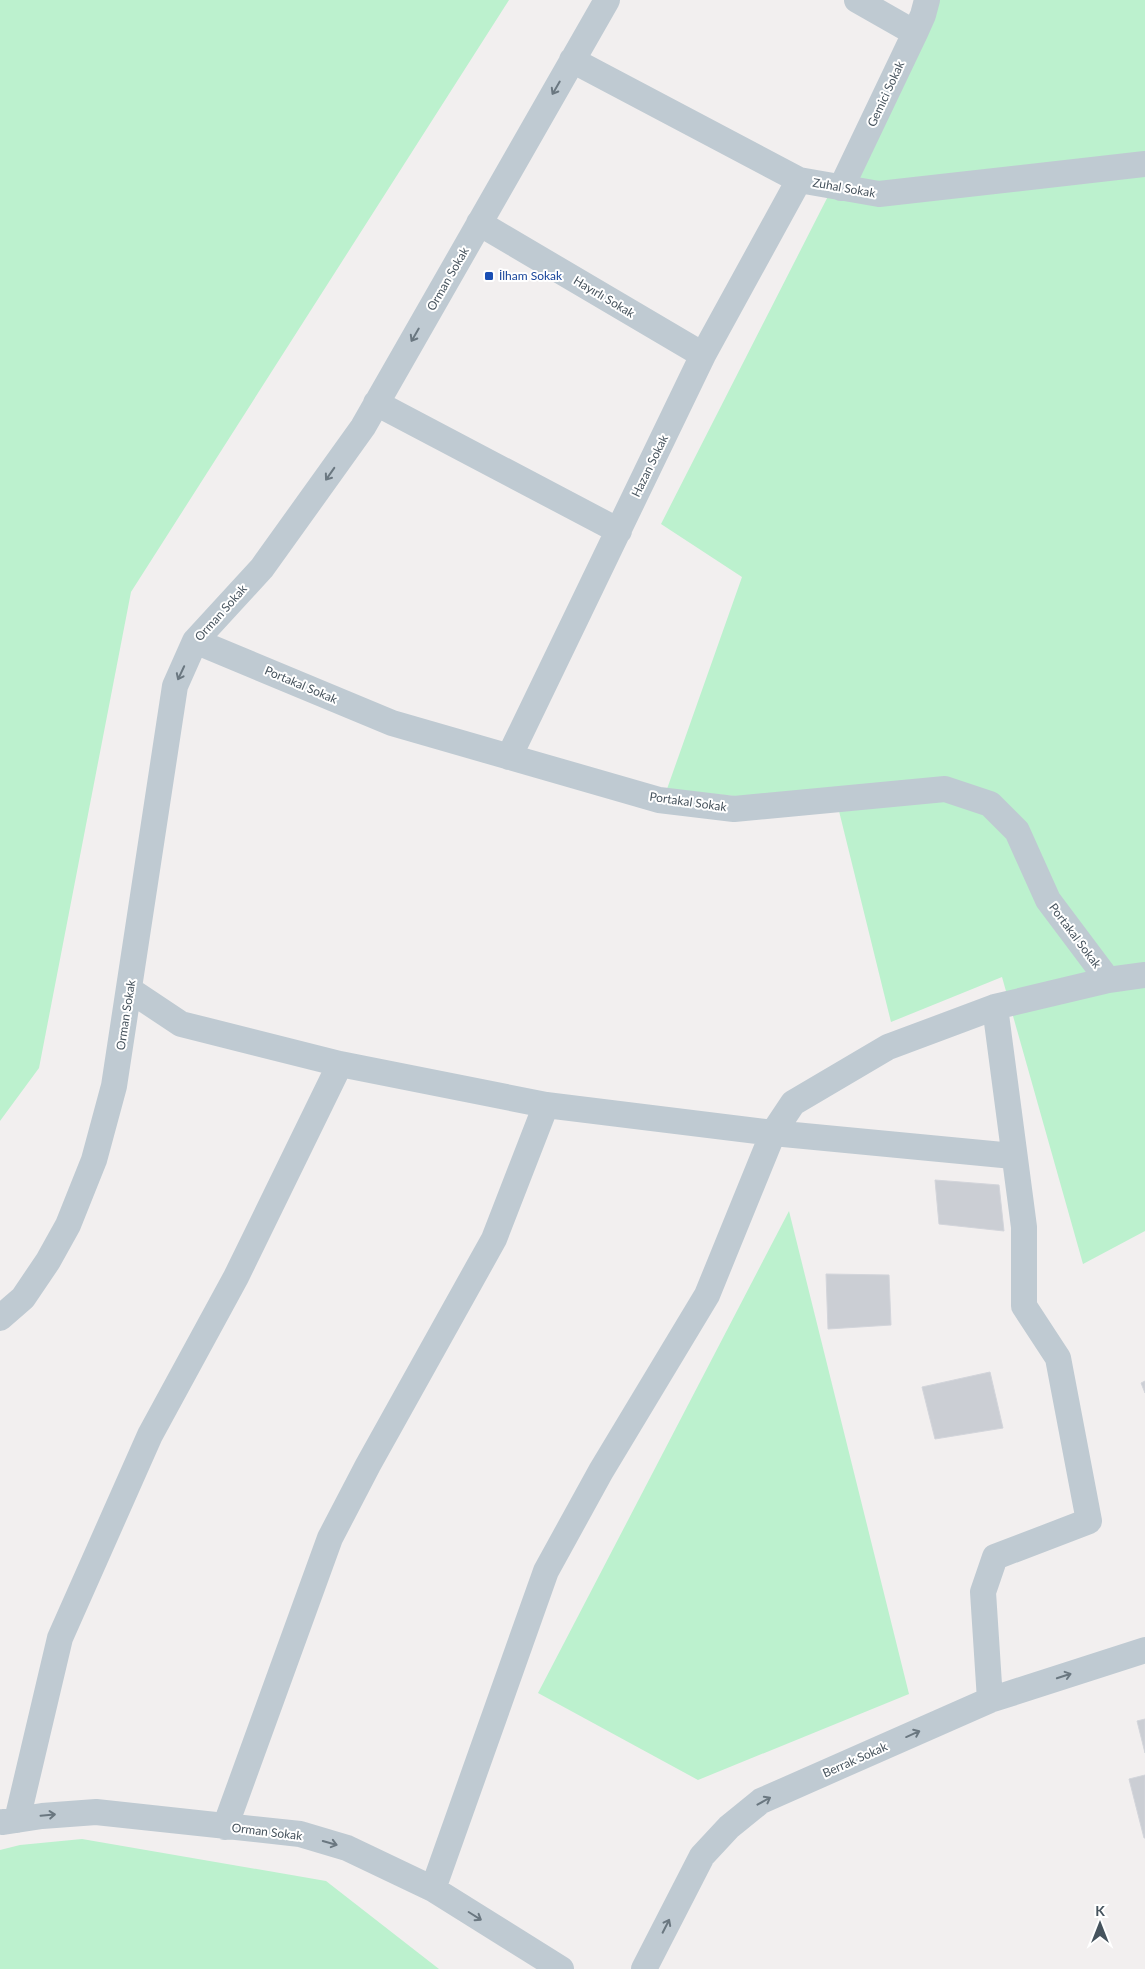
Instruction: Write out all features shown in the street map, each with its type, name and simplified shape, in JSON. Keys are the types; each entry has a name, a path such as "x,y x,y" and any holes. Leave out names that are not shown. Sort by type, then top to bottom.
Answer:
{"street":[{"name":"Orman Sokak","path":"0,1318 23,1298 48,1261 68,1225 94,1160 114,1086 175,686 195,641 262,568 363,427 607,0"},
{"path":"857,0 915,33"},
{"name":"Gemici Sokak","path":"841,188 915,33 927,0"},
{"name":"Zuhal Sokak","path":"572,60 799,180 841,188 879,194 1145,164"},
{"name":"Hazan Sokak","path":"509,757 704,355 799,180"},
{"name":"Hayırlı Sokak","path":"480,223 704,355"},
{"path":"376,403 619,531"},
{"name":"Portakal Sokak","path":"195,641 392,723 658,800 734,809 945,790 990,804 1017,831 1048,900 1108,980"},
{"path":"433,1889 546,1571 601,1471 707,1295 773,1133 793,1103 888,1047 995,1007 1108,980 1145,975"},
{"path":"130,990 181,1024 340,1064 546,1105 773,1133 1013,1156"},
{"path":"990,1700 982,1592 995,1557 1089,1521 1058,1358 1024,1306 1024,1227 1013,1156 995,1007"},
{"path":"9,1821 60,1638 150,1435 236,1277 340,1064"},
{"path":"225,1827 330,1538 372,1456 494,1239 546,1105"},
{"name":"Berrak Sokak","path":"644,1969 702,1856 729,1827 761,1801 990,1700 1145,1650"},
{"name":"Orman Sokak","path":"9,1821 42,1816 96,1812 148,1816 225,1827 300,1834 347,1848 433,1889 561,1969"}],"green space":[{"path":"0,0 509,0 131,592 39,1068 0,1121"},
{"path":"928,0 1145,0 1145,1231 1083,1264 1002,977 891,1022 838,807 667,789 742,577 661,524"},
{"path":"789,1211 909,1694 698,1780 538,1693"},
{"path":"82,1839 326,1881 439,1969 0,1969 0,1850 20,1845"}],"building":[{"path":"935,1180 999,1185 1004,1231 939,1224"},
{"path":"826,1274 889,1275 891,1325 828,1329"},
{"path":"990,1372 1003,1428 935,1439 922,1387"},
{"path":"1145,1381 1145,1393 1141,1383"},
{"path":"1145,1719 1145,1753 1137,1721"},
{"path":"1145,1775 1145,1838 1144,1838 1129,1779"}],"place":[{"name":"İlham Sokak","path":"489,276"}]}
